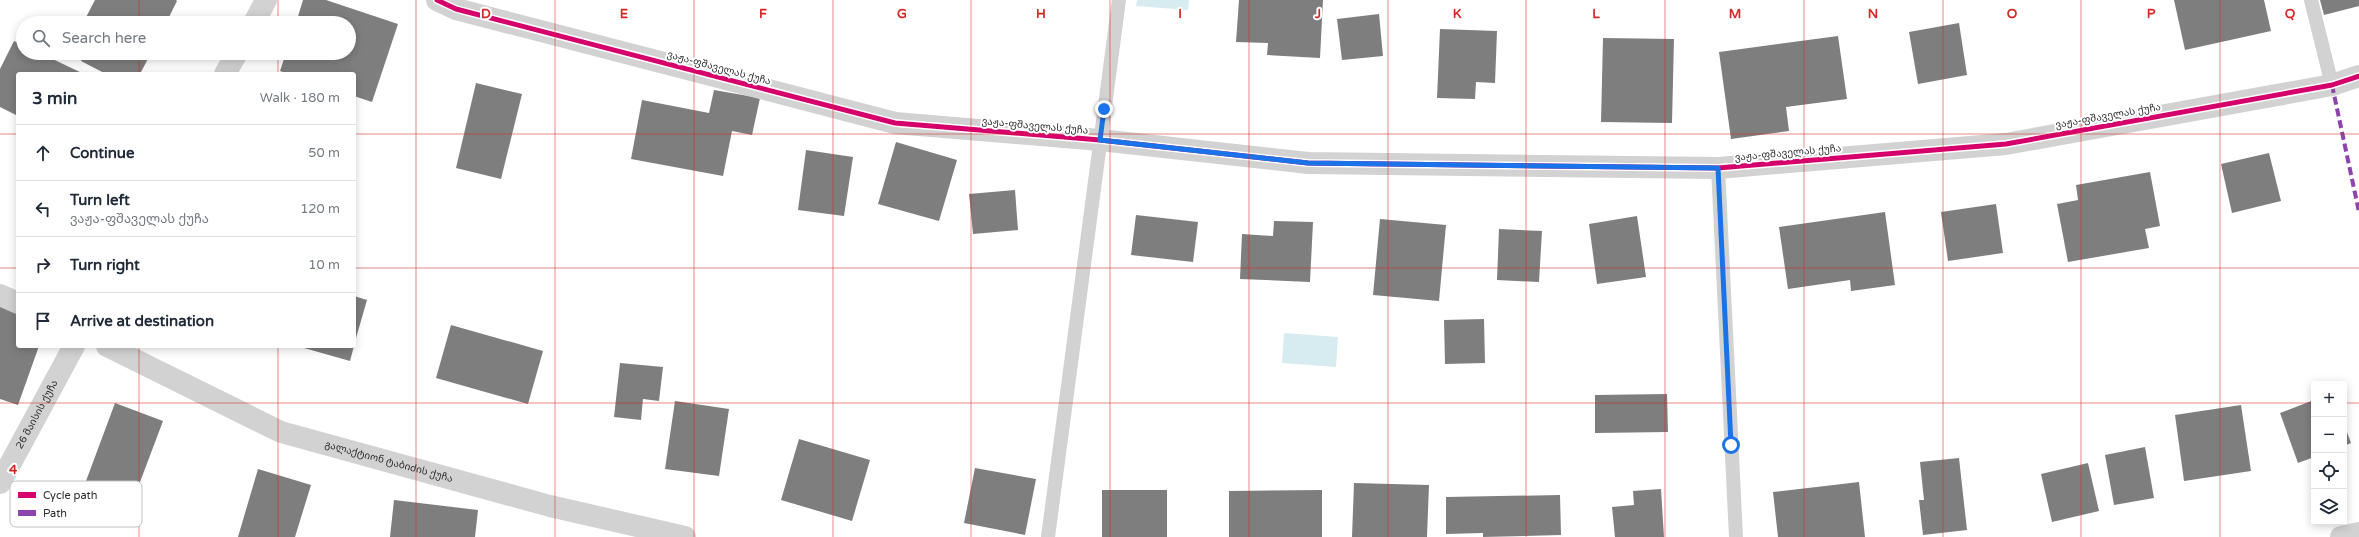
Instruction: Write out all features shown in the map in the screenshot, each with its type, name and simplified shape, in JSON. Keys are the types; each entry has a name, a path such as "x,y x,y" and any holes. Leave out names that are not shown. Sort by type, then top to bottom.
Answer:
{"street":[{"path":"258,16 266,0"},
{"name":"ვაჟა-ფშაველას ქუჩა","path":"437,0 456,9 895,123 1100,140 1308,163 1718,168 2006,144 2332,85 2359,76"},
{"path":"226,72 233,60"},
{"path":"0,295 16,302"},
{"name":"26 მაისის ქუჩა","path":"0,483 73,348"},
{"name":"გალაქტიონ ტაბიძის ქუჩა","path":"111,348 281,432 550,506 685,537"},
{"path":"2341,537 2359,533"}],"lane":[{"path":"1048,537 1119,0"},
{"path":"2310,0 2332,85"},
{"path":"1718,168 1736,537"}],"shaded area":[{"path":"1137,0 1189,0 1188,10 1136,6"},
{"path":"1284,333 1338,337 1336,367 1282,363"}],"building":[{"path":"95,0 177,1 170,16 87,16"},
{"path":"303,0 326,0 398,24 372,102 356,97 356,72 280,71 284,60 356,60 356,16 298,16"},
{"path":"1239,0 1323,0 1320,58 1267,55 1268,43 1236,42"},
{"path":"2174,0 2264,0 2271,31 2185,50"},
{"path":"2320,0 2359,0 2359,6 2324,15"},
{"path":"1379,14 1383,56 1342,60 1337,19"},
{"path":"1959,23 1967,75 1918,84 1909,32"},
{"path":"1440,29 1497,31 1495,83 1476,82 1475,99 1437,98"},
{"path":"1838,36 1847,99 1786,107 1789,131 1731,139 1719,52"},
{"path":"1603,38 1674,39 1672,123 1601,122"},
{"path":"14,41 16,42 16,60 55,60 80,72 16,72 16,115 0,107 0,69"},
{"path":"147,60 141,72 102,72 81,61"},
{"path":"476,83 522,94 501,179 456,168"},
{"path":"714,90 760,98 752,135 732,131 723,176 631,159 642,100 709,113"},
{"path":"896,142 957,160 939,221 878,204"},
{"path":"806,150 853,157 844,216 798,210"},
{"path":"2269,153 2281,201 2232,213 2221,164"},
{"path":"2150,172 2160,226 2145,229 2149,248 2068,262 2057,204 2078,200 2076,185"},
{"path":"1015,190 1018,230 973,234 969,194"},
{"path":"1996,204 2003,253 1948,261 1941,212"},
{"path":"1885,212 1895,285 1851,291 1850,280 1788,289 1779,227"},
{"path":"1136,215 1198,222 1193,262 1131,255"},
{"path":"1637,216 1646,277 1597,284 1589,224"},
{"path":"1380,219 1446,225 1439,301 1373,295"},
{"path":"1274,221 1313,222 1310,282 1240,279 1242,234 1273,236"},
{"path":"1499,229 1542,231 1539,282 1497,280"},
{"path":"356,297 367,300 356,338"},
{"path":"0,303 16,308 16,348 38,348 18,405 0,399"},
{"path":"1484,319 1485,363 1445,364 1444,320"},
{"path":"451,325 543,351 528,404 436,378"},
{"path":"304,348 353,348 350,361"},
{"path":"620,363 663,367 659,401 643,399 641,420 614,417"},
{"path":"1667,394 1668,432 1595,433 1595,395"},
{"path":"675,401 729,409 719,476 665,469"},
{"path":"2311,401 2311,458 2298,463 2280,413"},
{"path":"115,403 163,421 140,481 86,481"},
{"path":"2241,405 2251,471 2184,481 2175,415"},
{"path":"2347,432 2351,443 2347,445"},
{"path":"799,439 870,460 852,521 781,500"},
{"path":"2145,447 2154,498 2114,505 2105,455"},
{"path":"1959,458 1967,530 1923,535 1919,500 1924,500 1920,462"},
{"path":"2088,463 2099,511 2052,522 2041,474"},
{"path":"975,468 1036,479 1025,535 964,523"},
{"path":"258,469 311,485 295,537 238,537"},
{"path":"1859,482 1865,537 1778,537 1773,492"},
{"path":"1354,483 1429,485 1427,537 1352,537"},
{"path":"1661,489 1664,537 1615,537 1612,507 1634,505 1633,491"},
{"path":"1102,490 1167,490 1167,537 1102,537"},
{"path":"1322,490 1322,537 1229,537 1229,491"},
{"path":"1560,495 1561,535 1483,537 1483,533 1446,534 1446,497"},
{"path":"394,500 478,510 475,537 390,537"}],"marked path":[{"path":"2332,85 2359,212"}],"cycle path":[{"path":"437,0 456,9 895,123 1100,140 1308,163 1718,168 2006,144 2332,85 2359,76"}],"route":[{"path":"1104,109 1100,140 1308,163 1448,166 1718,168 1731,445"}]}
